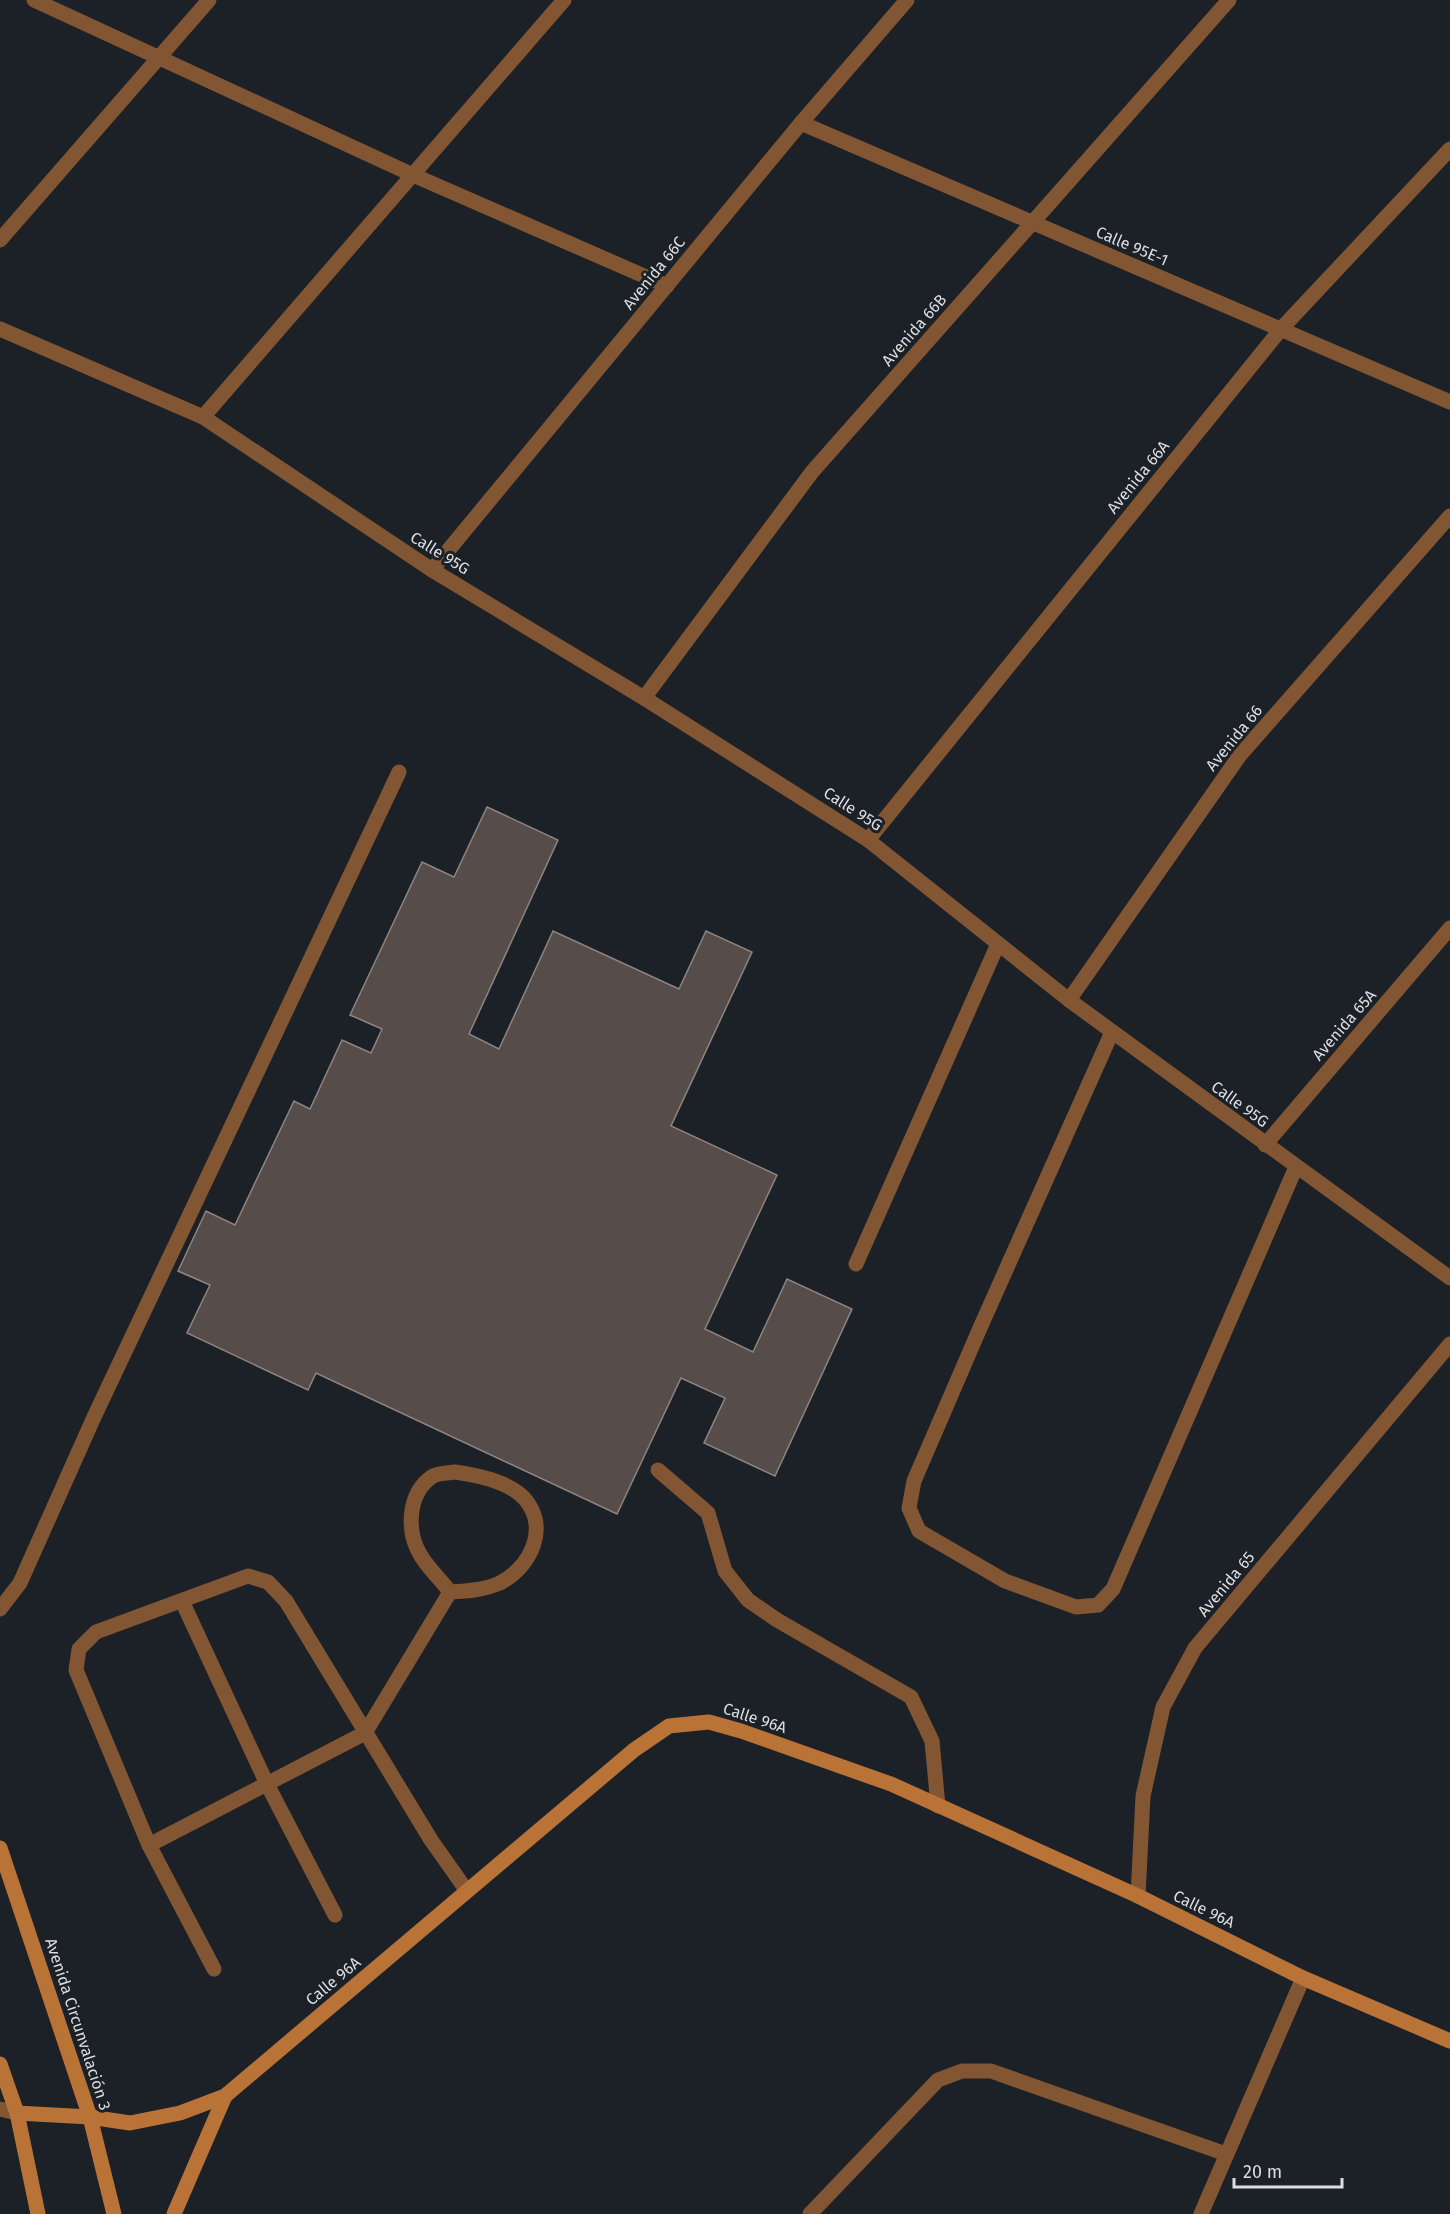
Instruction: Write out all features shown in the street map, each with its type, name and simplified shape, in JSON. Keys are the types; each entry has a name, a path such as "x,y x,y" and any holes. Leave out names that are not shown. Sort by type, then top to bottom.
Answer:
{"street":[{"path":"34,0 413,175 667,285"},
{"path":"0,240 209,0"},
{"path":"203,417 564,0"},
{"name":"Avenida 66C","path":"432,570 801,123 907,0"},
{"name":"Avenida 66B","path":"644,698 812,472 1229,0"},
{"name":"Calle 95E-1","path":"801,123 1450,402"},
{"name":"Avenida 66A","path":"868,840 1281,329 1450,149"},
{"name":"Calle 95G","path":"0,328 203,417 432,570 644,698 868,840 1069,1000 1450,1278"},
{"name":"Avenida 66","path":"1069,1000 1240,755 1450,516"},
{"path":"0,1609 20,1583 94,1417 399,772"},
{"name":"Avenida 65A","path":"1265,1145 1450,928"},
{"path":"856,1264 998,944"},
{"path":"1112,1032 914,1481 909,1508 920,1531 1005,1581 1076,1607 1098,1605 1113,1589 1296,1167"},
{"name":"Avenida 65","path":"1138,1896 1143,1796 1163,1707 1195,1648 1450,1344"},
{"path":"658,1470 708,1513 726,1571 748,1600 777,1620 911,1697 932,1741 938,1806"},
{"path":"455,1472 482,1476 523,1497 535,1513 536,1531 532,1549 520,1569 501,1582 481,1590 450,1592 420,1555 412,1533 411,1509 421,1490 434,1475 455,1472"},
{"path":"214,1968 149,1845 76,1670 79,1649 96,1632 248,1576 268,1582 286,1601 431,1840 467,1891"},
{"path":"149,1845 365,1733 450,1592"},
{"path":"183,1601 267,1784 335,1915"},
{"name":"Calle 96A","path":"17,2113 90,2117 130,2123 180,2113 225,2096 634,1750 669,1726 708,1722 741,1731 891,1784 1138,1896 1303,1978 1450,2041"},
{"name":"Avenida Circunvalación 3","path":"0,1848 90,2117 114,2214"},
{"path":"1201,2214 1303,1978"},
{"path":"0,2064 17,2113 38,2214"},
{"path":"810,2214 938,2080 962,2071 991,2071 1226,2154"},
{"path":"174,2214 225,2096"},
{"path":"0,2109 17,2113"}],"building":[{"path":"487,807 558,840 469,1034 499,1049 553,931 679,989 706,931 752,952 671,1126 777,1175 705,1329 753,1352 787,1279 852,1309 775,1476 704,1443 725,1398 681,1378 617,1514 316,1373 308,1390 187,1333 210,1285 178,1271 206,1211 235,1225 294,1101 310,1109 342,1040 371,1053 382,1029 350,1015 422,862 454,877"}]}
